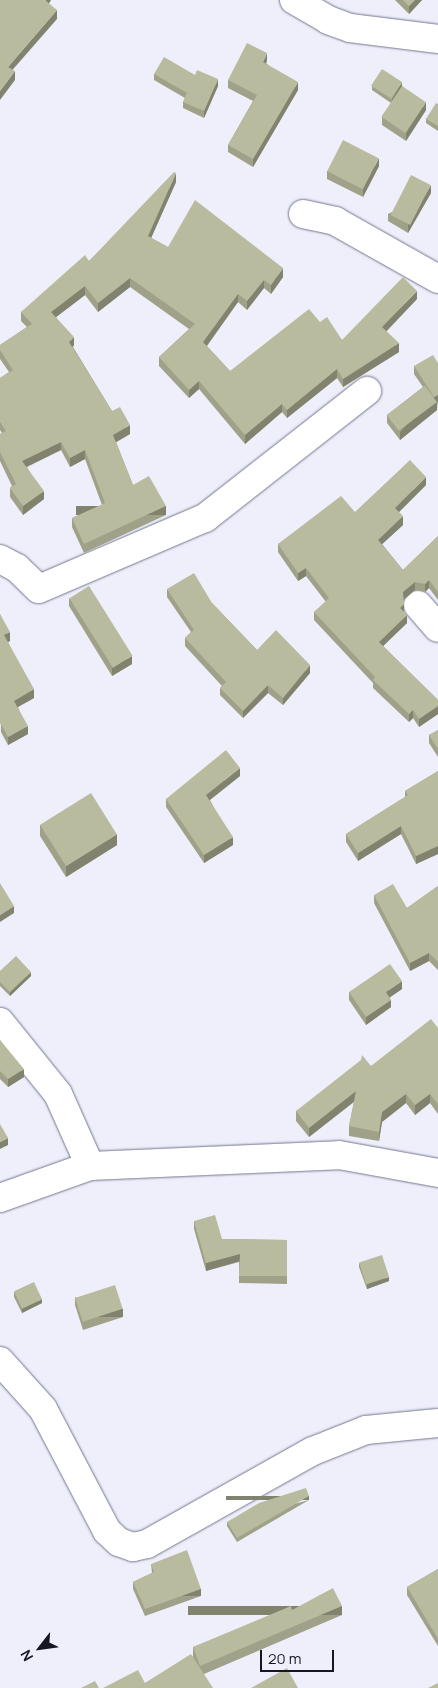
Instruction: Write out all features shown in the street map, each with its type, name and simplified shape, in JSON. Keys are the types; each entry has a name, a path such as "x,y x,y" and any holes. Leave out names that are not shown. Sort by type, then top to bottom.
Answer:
{"street":[{"path":"294,0 328,20 350,28 438,39"},
{"path":"302,214 335,221 438,279"},
{"path":"0,559 17,568 39,588 205,518 367,391"},
{"path":"418,605 438,628"},
{"path":"0,1022 58,1094 90,1166"},
{"path":"0,1198 90,1166 339,1156 438,1173"},
{"path":"0,1361 43,1409 107,1531 119,1542 133,1547 147,1544 313,1451 366,1430 438,1423"}],"building":[{"path":"0,0 46,0 57,10 8,67 15,71 0,91"},
{"path":"403,0 415,0 409,6"},
{"path":"247,43 267,53 263,62 298,82 253,159 228,145 257,95 228,80"},
{"path":"164,57 195,75 197,70 218,79 204,111 183,102 187,93 154,74"},
{"path":"382,69 402,82 391,99 371,86"},
{"path":"402,86 426,102 405,133 381,117"},
{"path":"436,103 438,104 438,126 426,119"},
{"path":"343,140 379,158 363,189 327,171"},
{"path":"174,172 176,173 148,236 168,247 195,200 283,268 271,285 264,280 247,301 238,294 203,342 230,371 309,309 320,322 327,317 342,340 403,277 417,291 382,327 399,343 343,379 337,369 287,410 282,404 245,435 199,381 189,390 159,357 195,324 130,278 98,303 85,286 51,312 74,337 69,342 112,411 120,407 130,425 113,435 133,485 149,476 166,506 84,544 72,518 105,503 85,450 70,458 61,442 22,461 44,491 23,506 10,488 16,484 0,452 0,434 6,431 0,422 0,378 13,370 0,350 0,345 32,324 21,312 85,255 89,261"},
{"path":"411,175 431,185 410,225 391,215"},
{"path":"433,355 438,363 438,395 434,397 414,366"},
{"path":"425,386 437,402 399,431 387,415"},
{"path":"410,460 426,477 395,508 403,516 378,540 403,570 438,536 438,592 429,580 425,584 415,582 403,592 404,604 400,608 407,615 379,642 438,700 438,706 419,719 413,710 409,714 373,680 375,677 314,612 329,598 306,568 298,573 278,544 341,496 355,512"},
{"path":"194,573 212,603 257,650 276,630 310,665 283,698 268,685 243,711 220,688 226,682 185,638 194,630 167,589"},
{"path":"89,586 132,656 113,668 69,598"},
{"path":"0,614 10,632 4,635 34,689 14,701 28,726 8,737 0,724"},
{"path":"438,730 438,749 429,735"},
{"path":"226,750 240,768 206,795 233,837 204,855 166,799"},
{"path":"438,771 438,846 416,856 401,826 358,853 346,834 408,795 405,791"},
{"path":"91,793 117,835 66,866 40,825"},
{"path":"0,883 14,906 0,915"},
{"path":"393,884 407,908 438,886 438,962 429,953 410,963 374,895"},
{"path":"16,956 31,972 10,992 0,982 0,971"},
{"path":"390,964 402,981 386,992 391,1000 366,1017 349,992"},
{"path":"431,1019 438,1028 438,1104 430,1094 415,1105 406,1094 382,1112 379,1132 349,1126 356,1091 309,1128 296,1111 361,1060 362,1055 371,1066"},
{"path":"0,1040 24,1069 8,1079 0,1071"},
{"path":"0,1124 8,1138 0,1142"},
{"path":"215,1215 222,1239 287,1240 287,1276 239,1276 240,1254 206,1263 194,1221"},
{"path":"382,1255 389,1277 366,1284 359,1262"},
{"path":"34,1282 42,1299 22,1309 14,1291"},
{"path":"115,1285 123,1309 83,1322 75,1298"},
{"path":"306,1488 309,1496 237,1538 227,1522 259,1503"},
{"path":"187,1550 201,1589 145,1609 133,1582 154,1572 151,1564"},
{"path":"438,1569 438,1639 407,1587"},
{"path":"333,1588 342,1606 200,1666 193,1647 291,1606 292,1610"},
{"path":"191,1654 213,1688 103,1688 138,1670 145,1683"},
{"path":"287,1668 298,1688 251,1688"},
{"path":"95,1681 99,1688 81,1688"},
{"path":"438,1683 438,1688 428,1688"}]}
